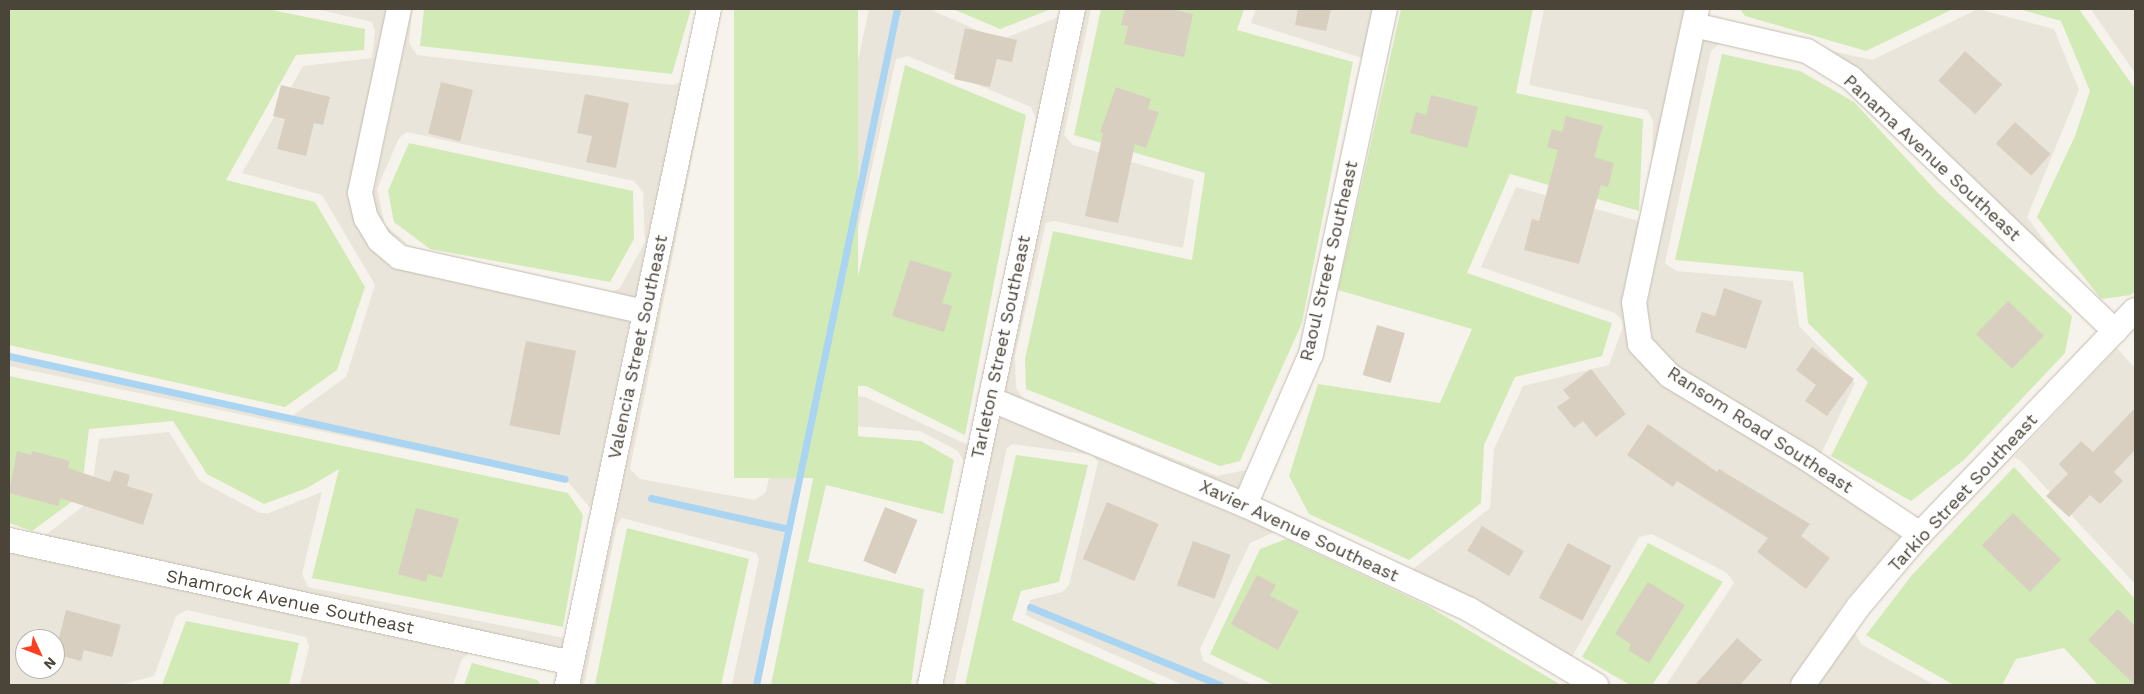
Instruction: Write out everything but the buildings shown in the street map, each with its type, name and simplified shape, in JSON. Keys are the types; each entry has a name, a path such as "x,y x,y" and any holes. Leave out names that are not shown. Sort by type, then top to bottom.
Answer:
{"street":[{"path":"399,9 360,193 366,218 379,240 399,257 644,312"},
{"name":"Valencia Street Southeast","path":"569,674 709,9"},
{"name":"Tarleton Street Southeast","path":"930,685 1073,9"},
{"name":"Raoul Street Southeast","path":"1245,505 1311,354 1385,9"},
{"name":"Panama Avenue Southeast","path":"1695,17 1807,51 1851,78 2115,331"},
{"name":"Ransom Road Southeast","path":"1695,17 1634,302 1640,344 1670,376 1806,458 1920,534"},
{"name":"Tarkio Street Southeast","path":"1803,685 1858,607 1920,534 2135,310"},
{"name":"Xavier Avenue Southeast","path":"990,399 1245,505 1470,610 1596,685"},
{"name":"Shamrock Avenue Southeast","path":"9,540 569,674"}],"shaded area":[{"path":"317,9 386,9 348,195 356,223 397,269 630,321 591,509 569,483 9,366 9,355 284,418 292,416 346,377 375,285 322,195 242,173 303,66 372,58 375,31 372,22"},
{"path":"412,9 409,43 417,55 672,85 681,82 635,298 611,292 620,288 645,242 643,192 634,181 407,132 399,138 377,189 385,225 412,248 388,232 377,214 373,195"},
{"path":"722,9 630,469 640,479 755,500 766,492 869,9 929,9 1000,40 1058,17 1027,165 1036,119 1031,107 908,56 896,59 824,382 832,395 865,397 968,445 964,462 958,451 920,431 854,426 809,444 760,685 732,685 759,559 756,553 622,518 617,525 584,685 580,685"},
{"path":"1086,9 1091,9 1064,135 1073,145 1194,180 1183,248 1054,221 1046,223 1015,355 1016,388 1023,398 1217,476 1246,470 1238,489 1005,392"},
{"path":"1256,9 1372,9 1362,58 1251,23"},
{"path":"1544,9 1684,9 1652,160 1653,121 1647,110 1529,85"},
{"path":"1978,9 2054,29 2079,90 2027,217 2059,261 1859,70 1828,50 1872,60"},
{"path":"2094,9 2135,9 2135,73 2092,11"},
{"path":"1703,39 1738,47 1719,44 1711,51 1665,263 1676,271 1793,281 1799,326 1855,383 1821,454 1677,367 1652,339 1647,304"},
{"path":"1516,187 1639,221 1622,298 1632,352 1902,535 1847,599 1788,685 1666,685 1734,583 1727,573 1652,534 1639,537 1572,657 1412,570 1490,508 1494,449 1523,386 1609,365 1623,327 1622,320 1615,313 1481,267"},
{"path":"2117,348 2135,368 2135,584 2021,461 2014,457"},
{"path":"1000,416 1275,532 1250,543 1200,649 1203,661 1253,685 1183,685 1025,615 1030,600 1062,592 1069,585 1098,462 1092,455 1012,444 1007,448 954,685 943,685"},
{"path":"169,432 200,481 260,513 269,513 322,492 302,574 308,587 564,638 562,648 44,536 90,501 99,439"},
{"path":"9,553 470,653 462,659 453,685 300,685 309,646 306,637 187,610 176,616 154,676 120,685 9,685"},
{"path":"1855,633 1861,644 1934,685 1818,685"}],"green space":[{"path":"9,9 267,9 365,29 364,50 296,55 226,180 315,202 365,287 337,370 285,407 9,345"},
{"path":"424,9 691,9 672,74 420,46"},
{"path":"734,9 858,9 858,478 734,478"},
{"path":"953,9 1051,9 1000,29"},
{"path":"1101,9 1244,9 1237,30 1353,62 1302,323 1240,461 1220,466 1026,389 1025,359 1053,231 1192,260 1205,173 1074,135"},
{"path":"1401,9 1533,9 1516,93 1643,119 1639,211 1510,174 1467,273 1612,323 1602,356 1515,377 1484,445 1481,503 1409,560 1309,514 1289,476 1318,384 1440,403 1472,329 1338,290"},
{"path":"1740,9 1953,9 1866,51 1745,16"},
{"path":"2019,9 2079,9 2135,89 2135,291 2131,295 2101,299 2037,217 2075,136 2090,91 2061,21"},
{"path":"1722,54 1800,71 1854,102 1938,193 2072,316 2065,353 1964,460 1911,501 1831,456 1868,382 1808,323 1803,272 1675,260"},
{"path":"905,65 1026,115 965,435 866,386 834,385"},
{"path":"409,143 633,191 634,239 610,282 430,249 394,222 388,191"},
{"path":"9,376 568,493 583,515 563,627 312,578 339,469 307,488 264,504 207,474 173,421 89,429 81,495 32,531 9,523"},
{"path":"855,436 921,441 954,460 943,514 826,485 808,562 924,589 911,685 771,685 819,450"},
{"path":"1016,455 1088,465 1059,582 1021,591 1012,620 1160,685 965,685"},
{"path":"2014,467 2135,599 2135,685 2098,685 2064,648 2016,659 2002,685 1954,685 1866,635 1912,575"},
{"path":"627,528 749,559 721,685 595,685"},
{"path":"1286,539 1428,606 1561,685 1274,685 1210,654 1260,549"},
{"path":"1648,543 1723,582 1652,685 1630,685 1582,657"},
{"path":"186,621 299,643 289,685 162,685"},
{"path":"472,663 537,680 541,685 464,685"}],"waterway":[{"path":"756,685 897,9"},
{"path":"9,356 565,479"},
{"path":"651,498 789,529"},
{"path":"1030,607 1220,685"}]}
